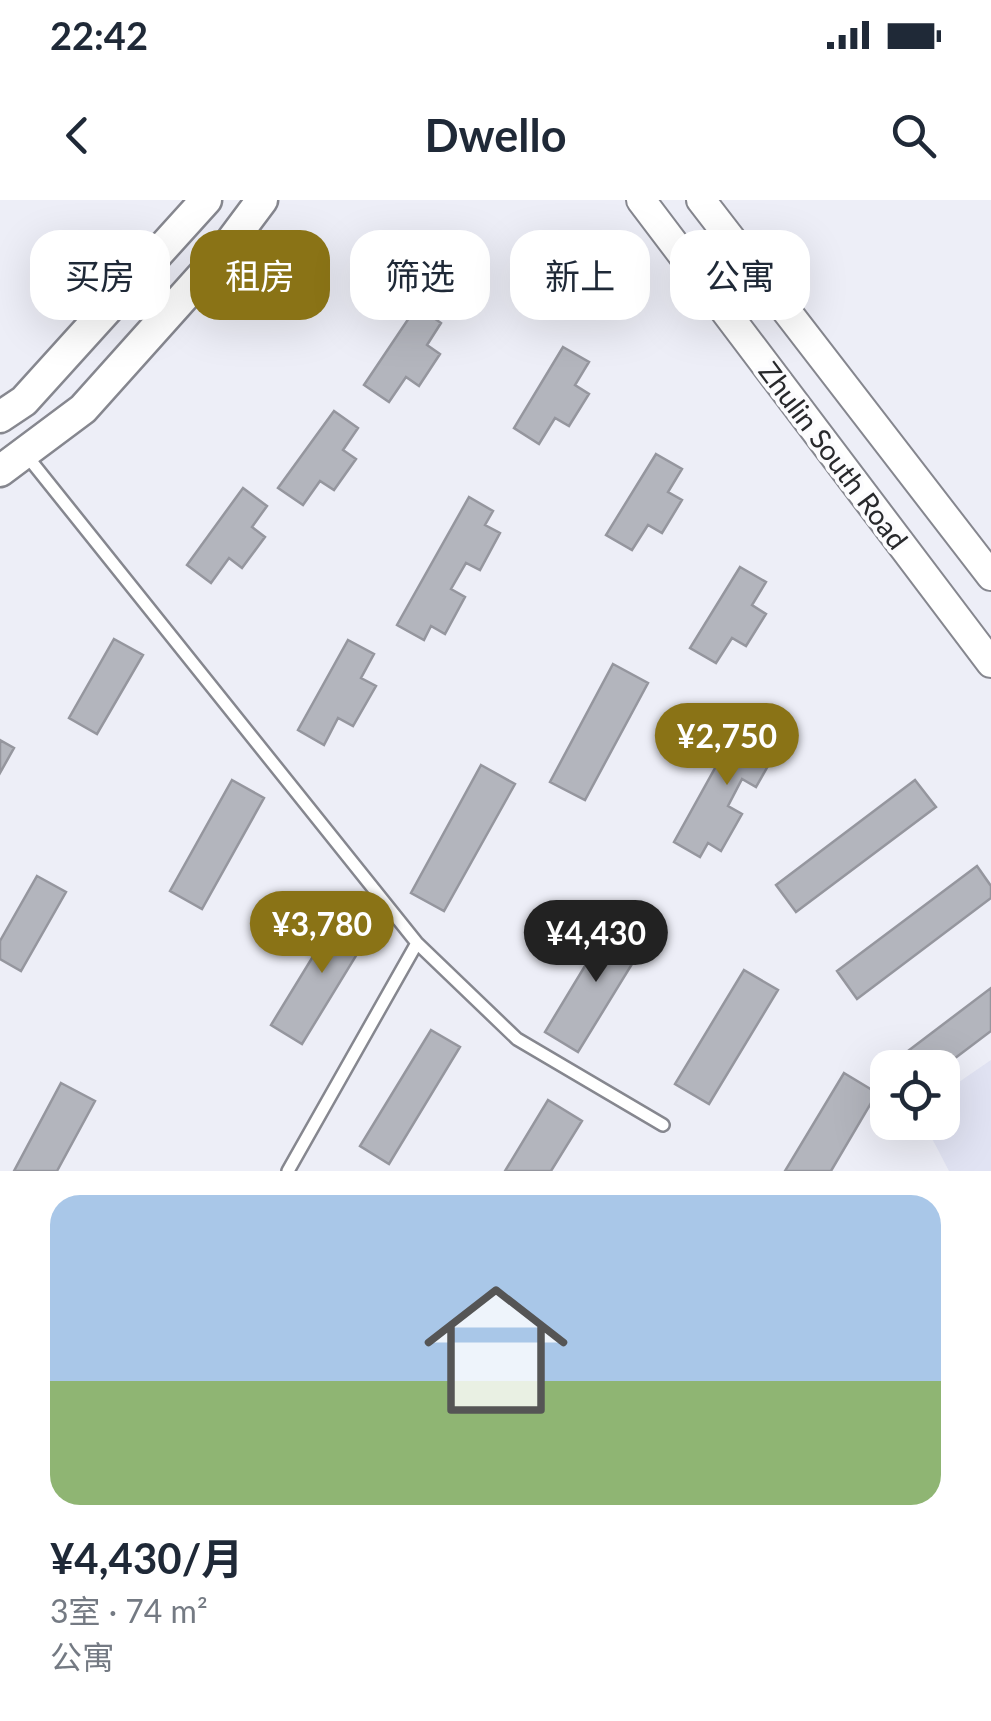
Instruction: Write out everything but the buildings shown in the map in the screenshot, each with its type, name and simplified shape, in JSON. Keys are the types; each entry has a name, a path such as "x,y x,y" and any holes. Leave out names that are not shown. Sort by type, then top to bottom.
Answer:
{"main road":[{"path":"0,418 24,401 206,200"},
{"path":"0,471 83,409 221,255 262,200"}],"street":[{"name":"Zhulin South Road","path":"641,200 991,662"},
{"name":"Zhulin South Road","path":"701,200 991,576"}],"lane":[{"path":"25,452 416,943 517,1039 663,1124"},
{"path":"288,1171 416,943"}],"shaded area":[{"path":"991,1060 991,1171 949,1171 933,1140 960,1140 960,1081"}]}
